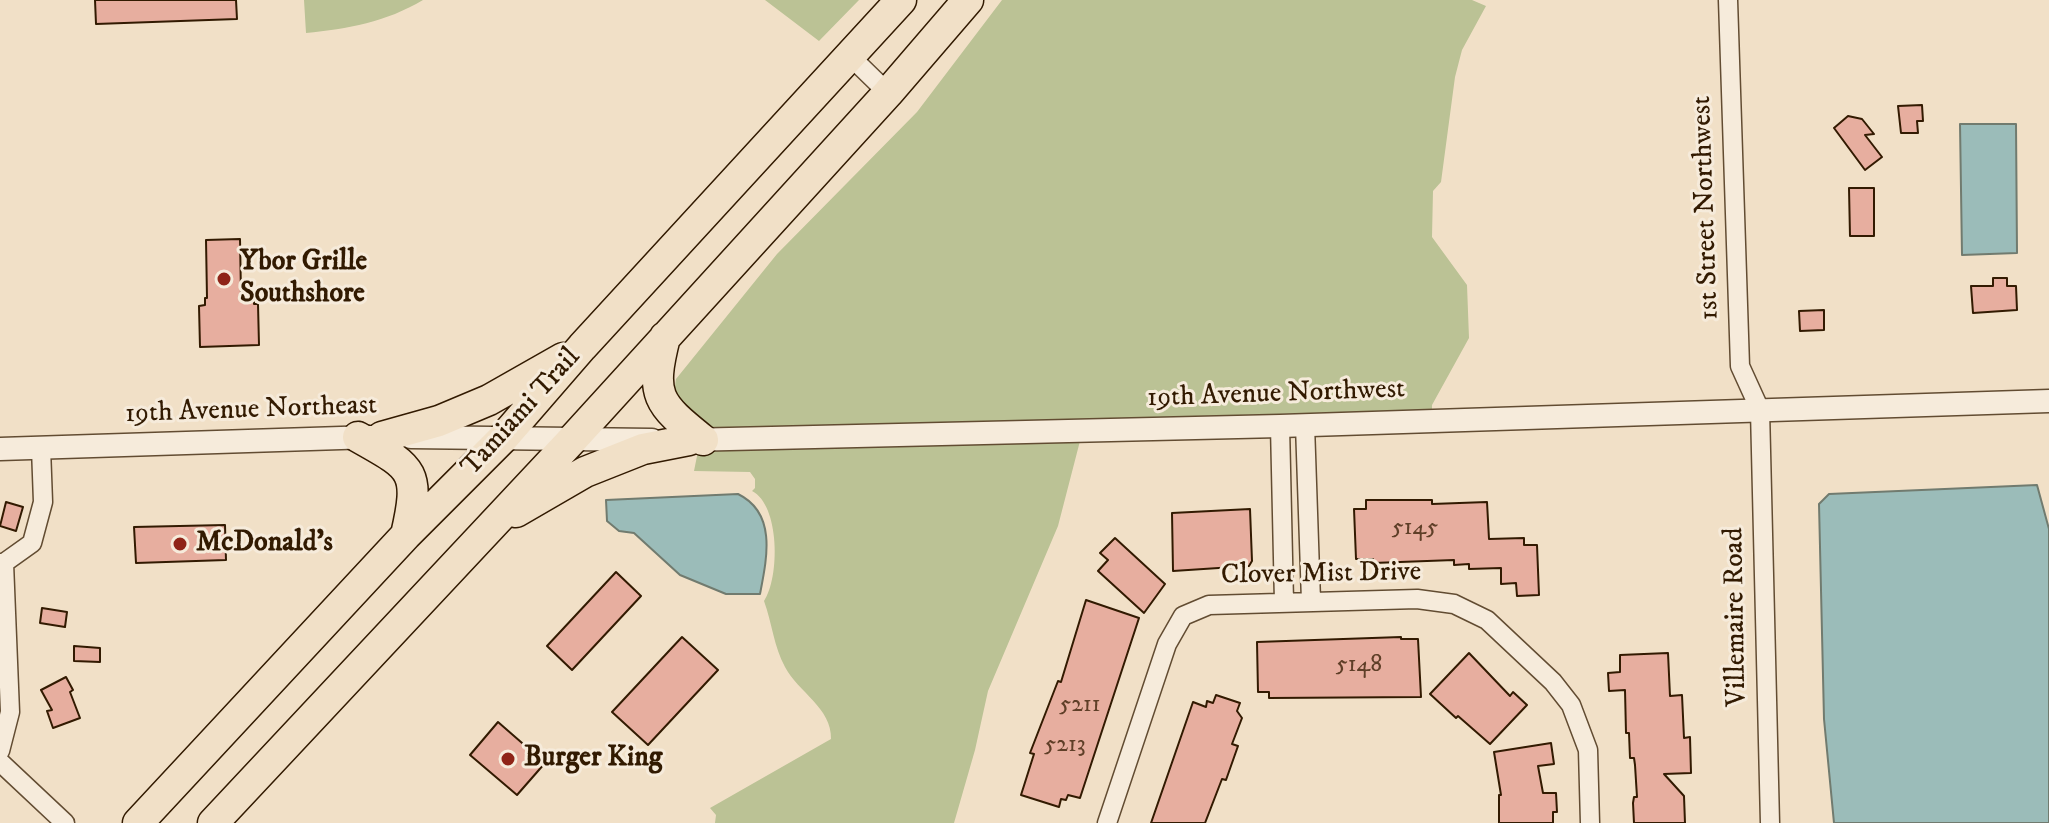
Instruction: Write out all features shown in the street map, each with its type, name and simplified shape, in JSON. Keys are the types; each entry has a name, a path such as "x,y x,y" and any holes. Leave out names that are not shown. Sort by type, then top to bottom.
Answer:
{"main road":[{"name":"Tamiami Trail","path":"138,823 406,535 504,437 582,347 901,0"},
{"name":"Tamiami Trail","path":"213,823 571,441 888,93 968,0"},
{"path":"666,335 657,368 657,387 662,402 696,440"},
{"path":"370,437 439,421 489,400 582,347"},
{"path":"370,437 399,459 410,472 414,489 406,535"},
{"path":"487,529 585,472 643,449 696,440"}],"street":[{"name":"1st Street Northwest","path":"1728,0 1740,366 1760,410"},
{"path":"851,57 888,93"},
{"name":"19th Avenue Northwest","path":"504,437 571,441 696,440 1280,426 2049,401"},
{"name":"Villemaire Road","path":"1760,410 1770,823"},
{"path":"1305,425 1311,601"},
{"path":"1280,426 1284,602"},
{"name":"19th Avenue Northeast","path":"0,449 370,437 504,437"},
{"path":"0,751 10,712 4,672 2,563 32,543 43,502 41,448"},
{"path":"1281,504 1307,504"},
{"name":"Clover Mist Drive","path":"1107,823 1167,644 1183,616 1209,605 1417,599 1454,604 1487,620 1553,682 1571,705 1588,750 1590,823"},
{"path":"0,762 65,823"}],"green space":[{"path":"304,0 423,0 395,14 366,23 306,33"},
{"path":"765,0 859,0 819,41"},
{"path":"1002,0 1472,0 1486,6 1462,50 1455,77 1441,182 1433,191 1432,237 1467,285 1469,338 1432,410 706,429 673,399 676,379 777,254 917,112"},
{"path":"1080,441 1058,526 988,691 954,823 715,823 716,815 710,808 831,739 826,718 791,676 776,643 764,601 775,560 772,526 768,511 752,491 755,479 750,472 694,471 698,451 705,455 708,451"}],"water":[{"path":"1960,124 2016,124 2017,253 1962,255"},
{"path":"2037,485 2049,529 2049,823 1834,823 1824,719 1819,504 1829,494"},
{"path":"738,494 750,502 764,524 766,552 760,594 726,594 680,575 634,533 619,531 607,521 606,500"}],"building":[{"path":"95,0 236,0 237,19 96,24"},
{"path":"1922,105 1923,121 1917,121 1918,133 1901,133 1898,106"},
{"path":"1848,116 1862,119 1874,134 1865,135 1882,157 1865,170 1834,128"},
{"path":"1849,188 1874,188 1874,236 1850,236"},
{"name":"Ybor Grille Southshore","path":"240,239 241,295 254,295 254,304 258,304 259,345 200,347 199,306 205,305 207,298 206,240"},
{"path":"1993,278 2007,278 2007,286 2016,286 2017,310 1973,313 1971,286 1993,286"},
{"path":"1824,310 1824,330 1800,331 1799,311"},
{"path":"1366,500 1432,500 1432,504 1487,502 1489,539 1524,538 1524,545 1537,545 1539,595 1517,596 1516,583 1501,584 1501,568 1469,569 1469,564 1454,565 1454,560 1373,563 1373,559 1356,559 1354,509 1366,509"},
{"path":"6,502 23,507 16,531 0,526"},
{"path":"1250,509 1252,561 1249,566 1173,571 1172,513"},
{"name":"McDonald's","path":"225,525 226,560 136,563 134,527"},
{"path":"1115,538 1165,584 1144,613 1098,571 1108,560 1100,553"},
{"path":"616,572 641,596 572,670 547,646"},
{"path":"1086,600 1139,618 1080,798 1068,795 1066,800 1061,799 1059,807 1021,795 1034,754 1030,753 1058,681 1061,682"},
{"path":"42,608 67,612 65,627 40,623"},
{"path":"682,637 718,670 648,745 612,712"},
{"path":"1418,639 1421,697 1269,698 1269,692 1258,692 1257,642"},
{"path":"74,646 100,648 100,662 74,661"},
{"path":"1469,653 1510,696 1513,692 1527,705 1490,744 1430,694"},
{"path":"1668,653 1670,696 1682,695 1684,738 1690,737 1691,773 1664,774 1684,796 1685,823 1634,823 1633,803 1634,797 1637,797 1635,765 1634,758 1630,758 1629,733 1626,733 1625,690 1609,691 1608,673 1620,672 1620,655"},
{"path":"66,677 73,690 70,692 80,718 53,728 47,711 52,710 41,690"},
{"path":"1216,695 1240,703 1237,711 1242,718 1232,744 1238,746 1205,823 1151,823 1193,702 1206,707 1207,701 1213,703"},
{"name":"Burger King","path":"498,722 545,763 517,795 470,755"},
{"path":"1551,743 1554,764 1538,766 1543,793 1556,793 1557,812 1553,812 1553,823 1499,823 1501,795 1494,752"}],"place":[{"name":"Ybor Grille Southshore","path":"224,279"},
{"name":"McDonald's","path":"180,544"},
{"name":"Burger King","path":"508,759"}]}
